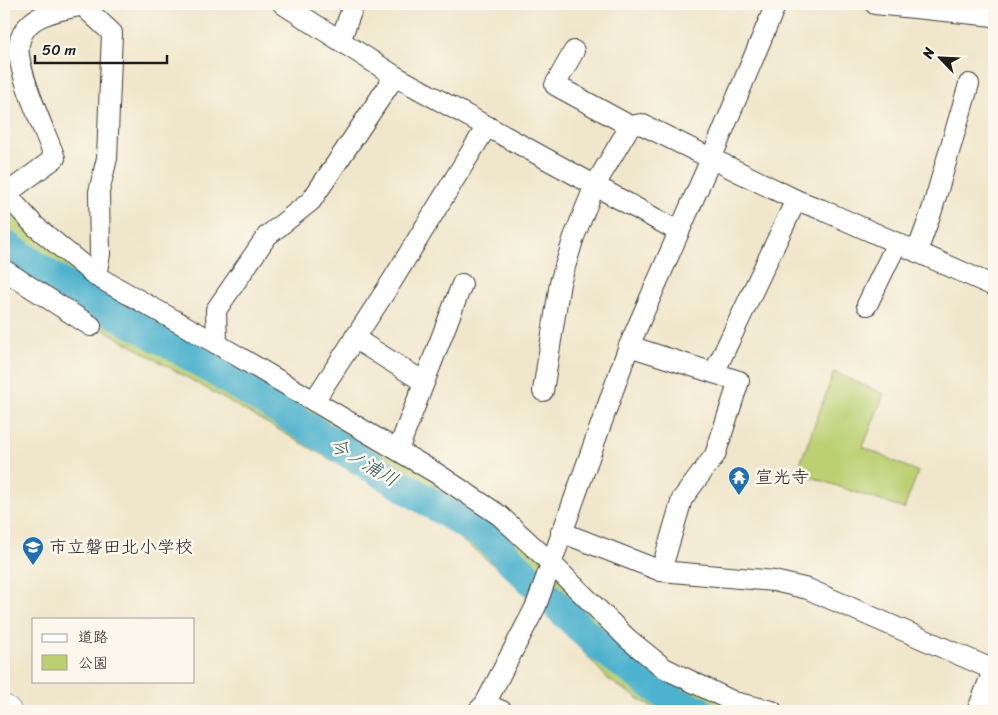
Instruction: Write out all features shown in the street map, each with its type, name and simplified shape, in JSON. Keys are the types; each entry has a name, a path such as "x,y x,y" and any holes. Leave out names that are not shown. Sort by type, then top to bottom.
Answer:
{"street":[{"path":"96,276 100,254 99,192 108,158 112,33 82,4 33,22 23,33 18,46 20,68 55,158 5,193 35,226 96,276 398,450 499,515 628,639 664,668 734,702 772,711"},
{"path":"283,4 395,76 678,231"},
{"path":"340,41 354,4"},
{"path":"488,709 536,606 629,346 776,4"},
{"path":"874,4 917,6 994,16"},
{"path":"574,51 555,86 630,126 641,124 796,200 994,286"},
{"path":"217,344 216,310 267,236 311,201 395,76"},
{"path":"917,252 932,210 969,84"},
{"path":"314,401 487,126"},
{"path":"543,391 560,283 574,237 595,185 630,126"},
{"path":"714,373 796,200"},
{"path":"867,305 897,243"},
{"path":"4,270 91,326"},
{"path":"398,450 462,284"},
{"path":"354,338 424,382"},
{"path":"629,346 738,381 715,455 682,498 661,571"},
{"path":"561,532 661,571 774,581 808,589 994,670"},
{"path":"980,711 994,675"}],"green space":[{"path":"4,188 96,276 503,519 656,665 744,705 789,711 658,711 609,680 530,594 436,520 43,295 4,268"},
{"path":"834,372 884,394 863,447 918,472 904,509 797,472"}],"waterway":[{"name":"今ノ浦川","path":"4,244 62,284 176,347 488,538 599,646 677,703 699,711"}],"place":[{"name":"宣光寺","path":"739,496"},
{"name":"市立磐田北小学校","path":"33,566"}]}
